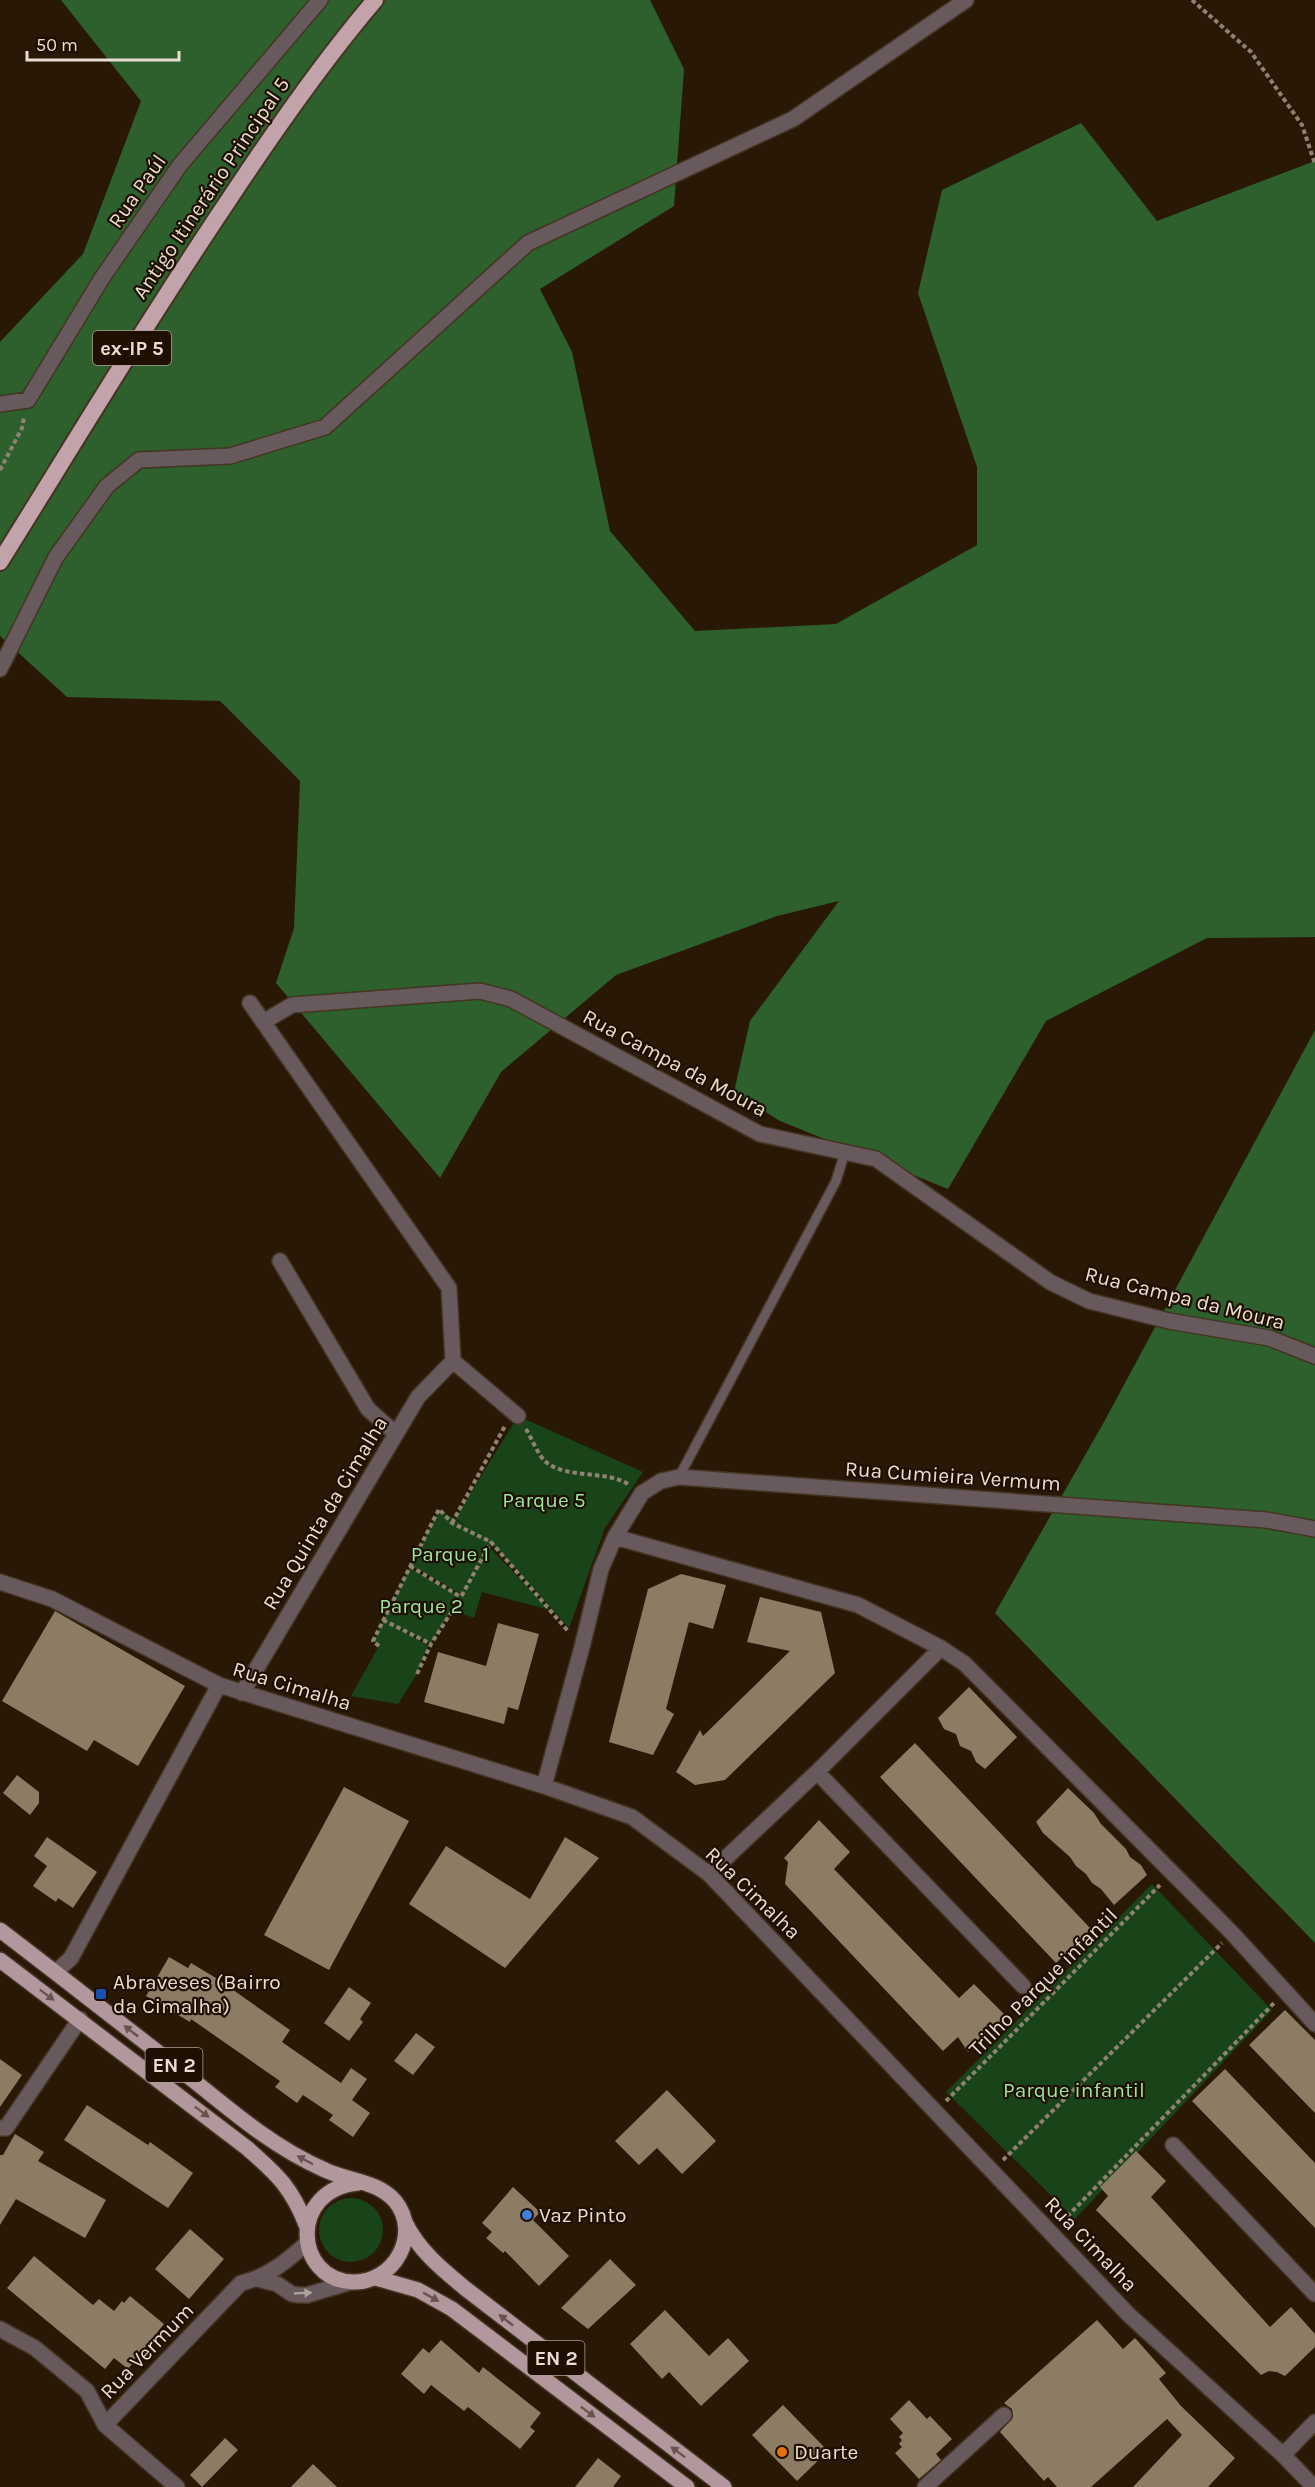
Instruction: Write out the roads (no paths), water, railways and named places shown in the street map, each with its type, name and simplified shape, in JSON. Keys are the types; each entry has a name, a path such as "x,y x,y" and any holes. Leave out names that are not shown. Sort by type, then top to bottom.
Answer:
{"highway":[{"name":"Antigo Itinerário Principal 5","path":"0,562 177,277 274,132 344,36 375,0"}],"main road":[{"name":"EN 2","path":"0,1930 259,2132 325,2170 358,2183 373,2185 386,2192 396,2202 412,2237 443,2270 724,2487"},
{"name":"EN 2","path":"0,1960 220,2126 281,2178 297,2202 313,2257 323,2269 336,2278 351,2282 376,2278 418,2290 452,2309 687,2487"},
{"path":"307,2234 311,2212 319,2199 330,2190 344,2184 358,2183"},
{"path":"376,2278 398,2259 404,2245 406,2230 403,2215"}],"street":[{"name":"Rua Paúl","path":"0,404 28,400 102,278 180,165 278,46 320,0"},
{"path":"0,669 56,558 107,486 139,460 230,456 325,427 528,243 793,119 966,0"},
{"name":"Rua Campa da Moura","path":"263,1022 292,1005 480,991 511,999 760,1134 876,1159 1050,1282 1089,1301 1169,1321 1269,1338 1315,1356"},
{"path":"250,1003 449,1288 453,1361 515,1414"},
{"path":"280,1261 368,1410 396,1434"},
{"name":"Rua Quinta da Cimalha","path":"242,1693 418,1396 453,1361"},
{"name":"Rua Cumieira Vermum","path":"615,1537 642,1492 661,1481 679,1477 1266,1520 1315,1529"},
{"path":"544,1786 601,1569 615,1537 858,1605 941,1648 964,1664 1232,1933 1315,2024"},
{"name":"Rua Cimalha","path":"0,1582 52,1599 219,1685 544,1786 632,1817 709,1874 1130,2315 1283,2455 1314,2487"},
{"path":"709,1874 817,1772 941,1648"},
{"path":"56,1972 71,1959 219,1685"},
{"path":"817,1772 1023,1986"},
{"path":"0,2128 6,2128 80,2019"},
{"path":"1173,2145 1315,2294"},
{"name":"Rua Vermum","path":"0,2329 35,2348 87,2391 105,2425 241,2283 257,2279 279,2267 307,2234"},
{"path":"257,2279 280,2285 292,2294 298,2295 351,2282"},
{"path":"925,2487 1004,2415"},
{"path":"1283,2455 1315,2422"},
{"path":"105,2425 177,2487"}],"lane":[{"path":"679,1477 836,1181 845,1152"}],"place":[{"name":"Abraveses (Bairro da Cimalha)","path":"101,1994"},
{"name":"Vaz Pinto","path":"527,2215"},
{"name":"Duarte","path":"782,2452"}],"park label":[{"name":"Parque 5","path":"544,1500"},
{"name":"Parque 1","path":"450,1554"},
{"name":"Parque 2","path":"421,1606"},
{"name":"Parque infantil","path":"1074,2090"}]}
